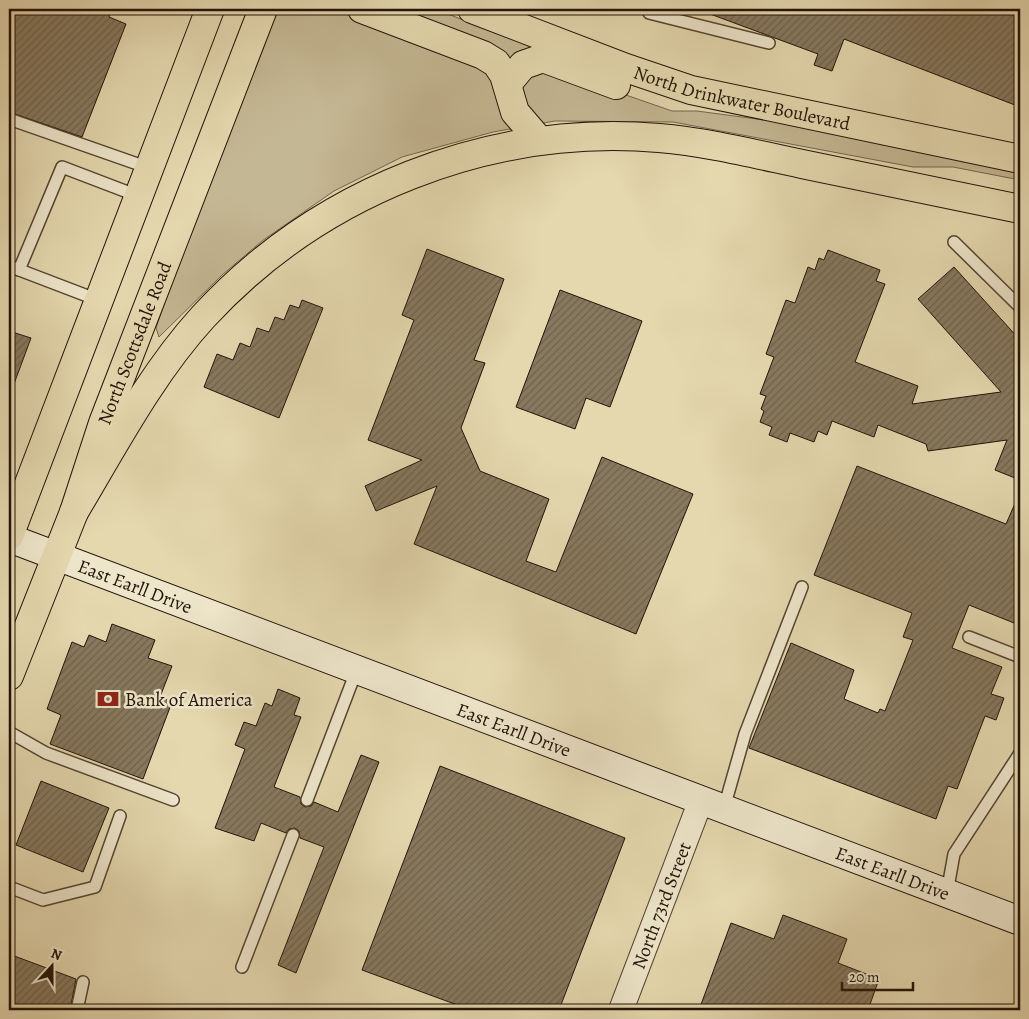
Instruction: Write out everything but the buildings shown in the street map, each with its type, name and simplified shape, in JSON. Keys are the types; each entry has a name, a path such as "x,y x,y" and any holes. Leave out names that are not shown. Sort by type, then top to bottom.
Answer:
{"main road":[{"path":"9,537 210,9"},
{"name":"North Scottsdale Road","path":"9,676 74,512 104,424 263,9"},
{"path":"362,9 483,55 496,63 508,83 509,98 515,112 539,140"},
{"name":"North Drinkwater Boulevard","path":"472,9 648,76 711,95 1020,159"},
{"path":"508,83 523,65 543,58 622,87 711,95"},
{"path":"74,512 128,421 168,361 202,318 233,286 299,232 374,189 454,159 539,140 617,136 678,141 745,152 1010,207"}],"street":[{"name":"East Earll Drive","path":"9,537 1020,921"},
{"name":"North 73rd Street","path":"621,1010 713,804"}],"lane":[{"path":"649,13 769,43"},
{"path":"9,119 148,168"},
{"path":"98,300 14,268 62,167 138,196"},
{"path":"954,242 1020,307"},
{"path":"713,804 745,734 802,586"},
{"path":"969,637 1020,657"},
{"path":"307,800 357,669"},
{"path":"9,732 46,753 174,800"},
{"path":"947,893 954,854 1020,753"},
{"path":"9,887 43,900 94,887 120,816"},
{"path":"242,967 293,835"},
{"path":"77,1010 83,982"}],"shaded area":[{"path":"278,9 435,9 533,47 557,71 672,111 697,111 779,122 1020,171 1020,180 953,167 913,167 673,122 555,121 493,132 402,157 334,191 262,241 222,275 159,337 156,328 178,263"}],"place":[{"name":"Bank of America","path":"108,699"}]}
